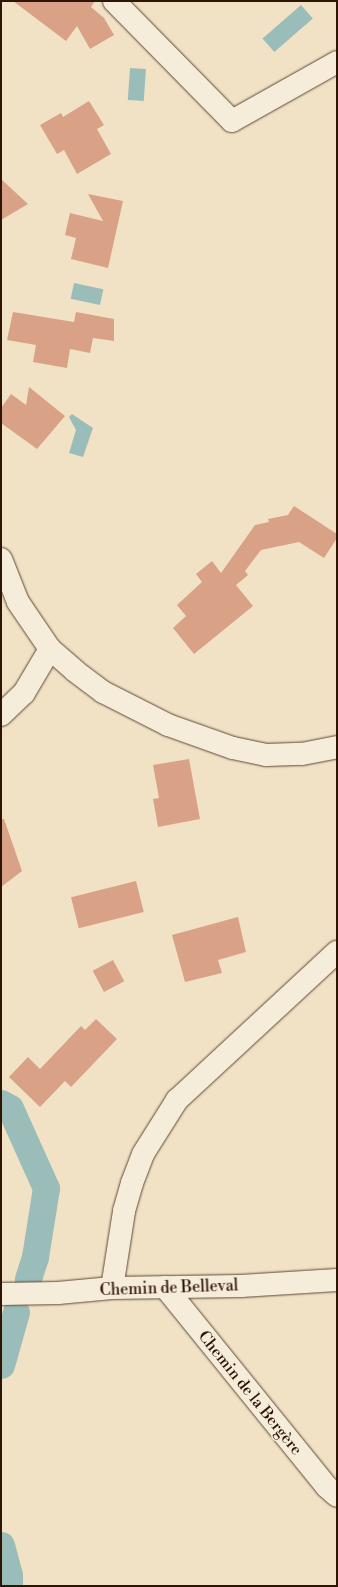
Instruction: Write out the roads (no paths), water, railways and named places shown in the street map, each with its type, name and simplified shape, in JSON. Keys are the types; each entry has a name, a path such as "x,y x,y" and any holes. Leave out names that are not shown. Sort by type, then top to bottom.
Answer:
{"street":[{"path":"114,1 232,121 337,62"},
{"path":"1,559 18,602 50,649 75,671 103,692 168,725 232,748 273,754 302,754 337,748"},
{"path":"1,715 24,693 50,649"},
{"path":"112,1288 124,1211 132,1182 143,1154 177,1100 337,952"},
{"name":"Chemin de Belleval","path":"1,1294 58,1293 112,1288 241,1286 337,1280"},
{"name":"Chemin de la Bergère","path":"165,1287 322,1482 337,1496"}],"water":[{"path":"301,5 313,19 274,52 263,38"},
{"path":"130,68 146,69 144,101 128,100"},
{"path":"74,283 103,289 100,305 71,299"},
{"path":"72,414 93,428 83,457 69,453 76,430 69,417"}],"waterway":[{"path":"1,1103 10,1108 46,1188 35,1257 28,1279"},
{"path":"1,1365 16,1312"},
{"path":"1,1545 9,1575 9,1586"}]}
